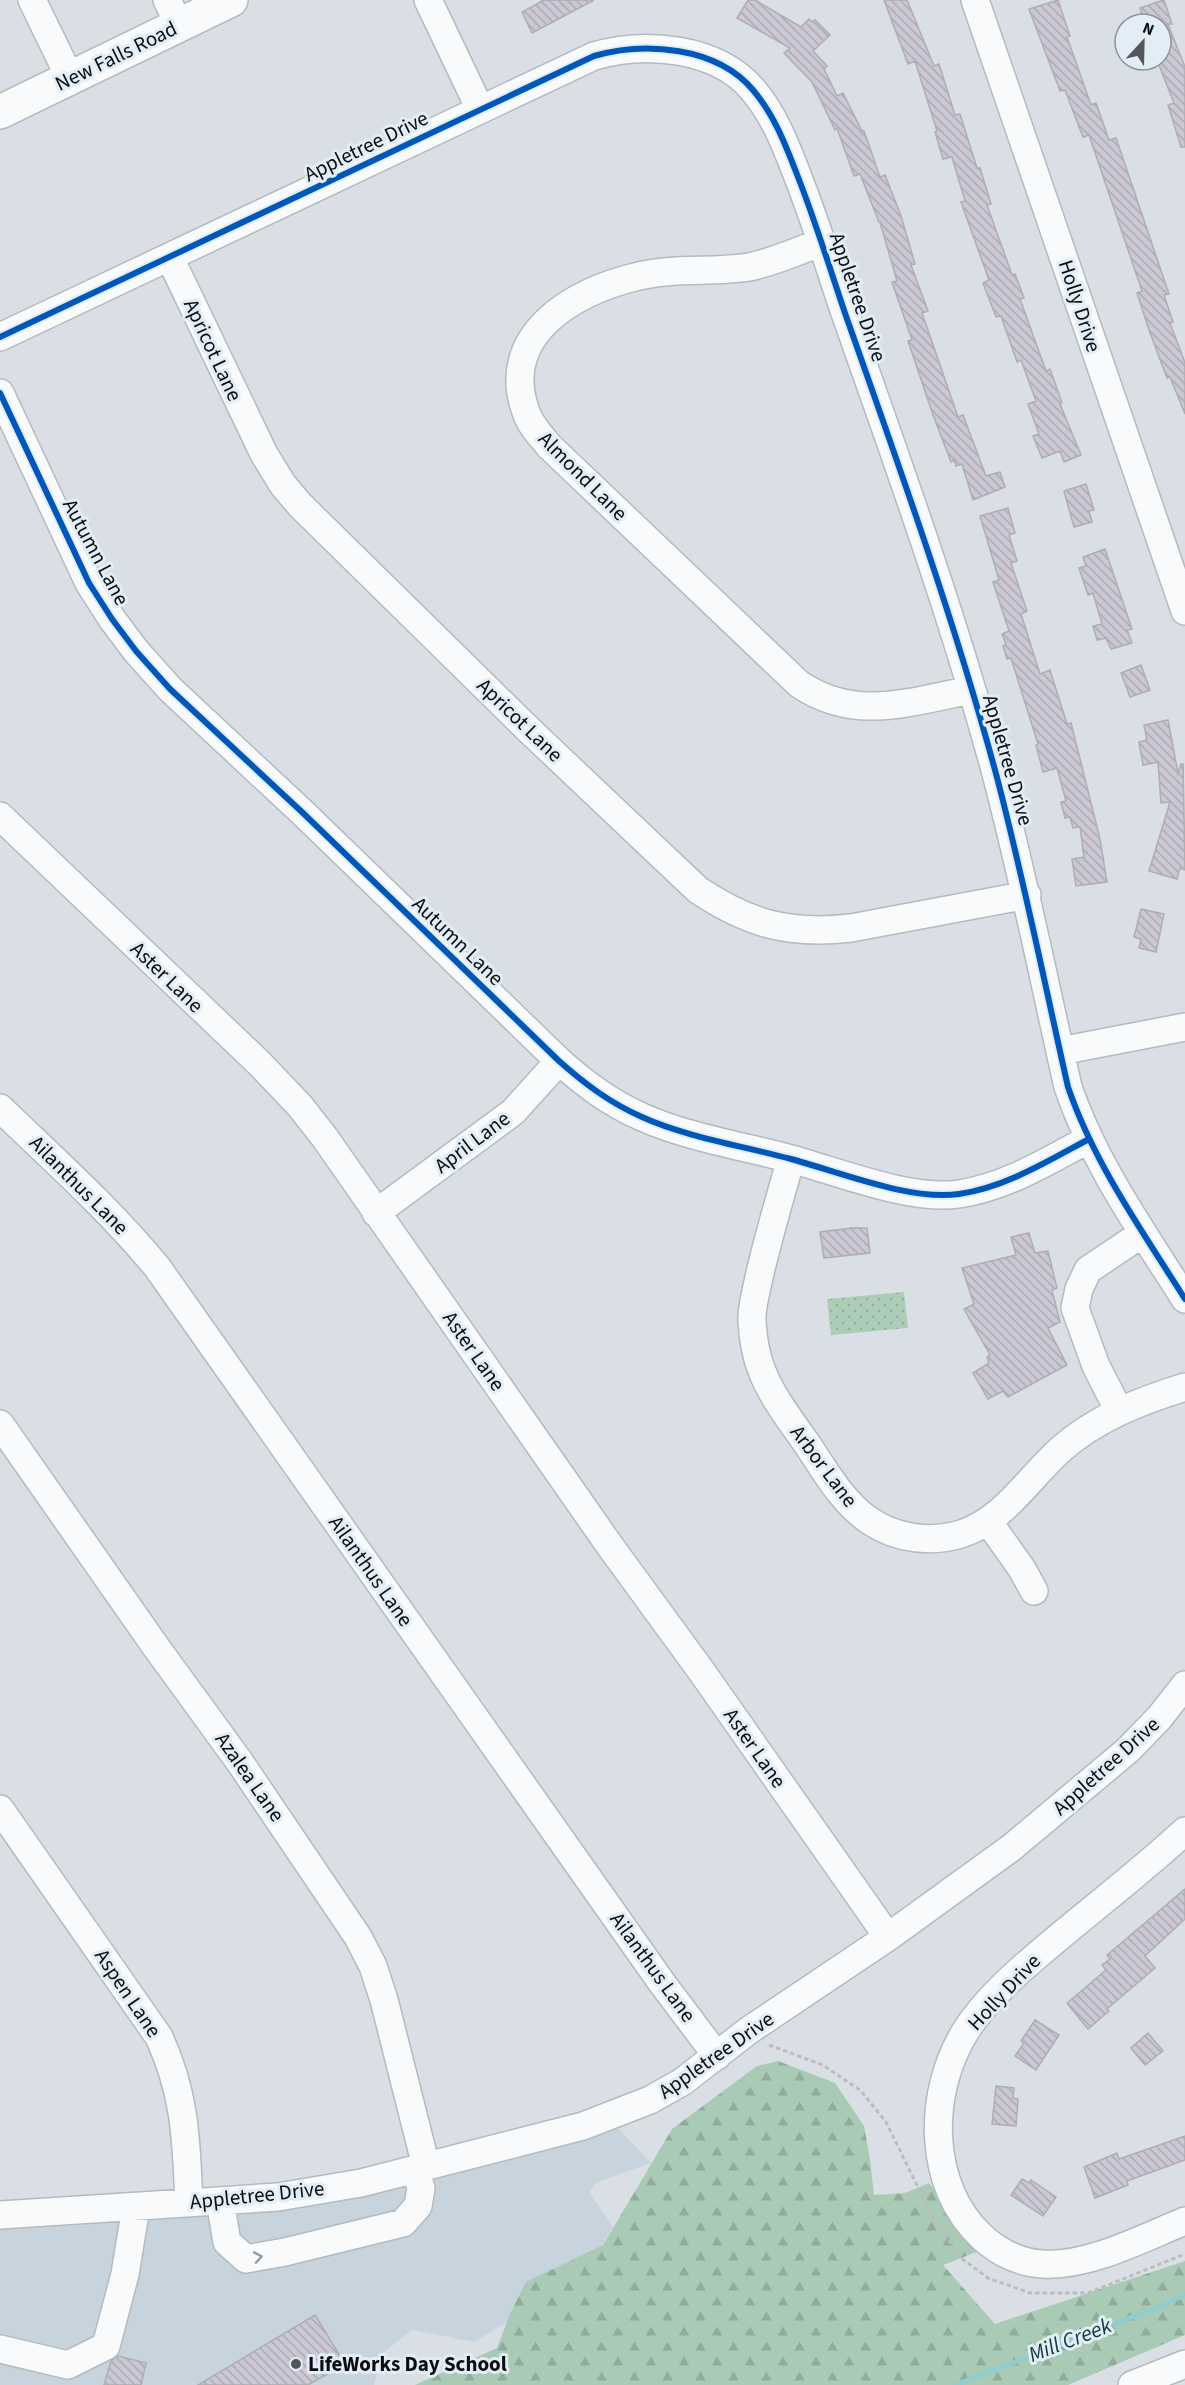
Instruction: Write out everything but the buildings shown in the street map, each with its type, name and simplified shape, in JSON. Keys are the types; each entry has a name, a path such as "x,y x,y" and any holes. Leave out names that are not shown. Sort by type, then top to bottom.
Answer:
{"main road":[{"name":"New Falls Road","path":"0,112 70,78 173,13 231,0"}],"street":[{"path":"32,0 70,78"},
{"path":"428,0 480,109"},
{"name":"Holly Drive","path":"975,0 1175,548 1185,611"},
{"name":"Appletree Drive","path":"0,337 594,56 613,50 662,47 718,64 739,76 753,89 780,132 822,242 922,532 994,769 1027,895 1068,1087 1089,1139 1143,1233 1185,1299"},
{"name":"Almond Lane","path":"822,242 748,267 661,272 635,277 604,287 578,299 550,316 530,340 520,377 520,392 526,414 549,446 799,684 815,695 838,704 870,707 908,703 971,690"},
{"name":"Apricot Lane","path":"170,258 264,454 283,485 300,505 529,730 698,890 724,907 768,926 822,931 1027,895"},
{"name":"Autumn Lane","path":"0,393 89,583 136,651 170,689 303,813 583,1082 611,1101 644,1118 700,1136 926,1194 957,1194 982,1190 1013,1178 1089,1139"},
{"name":"Aster Lane","path":"0,816 260,1064 300,1106 888,1937"},
{"path":"1060,1051 1185,1027"},
{"name":"April Lane","path":"376,1213 513,1112 559,1061"},
{"name":"Ailanthus Lane","path":"0,1108 89,1192 157,1267 662,1983 717,2056"},
{"name":"Arbor Lane","path":"791,1159 767,1241 752,1321 755,1347 762,1372 782,1409 844,1498 871,1522 910,1538 940,1539 962,1533 1000,1513 1059,1451 1077,1436 1119,1411 1185,1388"},
{"path":"1119,1411 1096,1366 1075,1308 1079,1289 1088,1270 1143,1233"},
{"name":"Azalea Lane","path":"0,1424 239,1761 358,1937 372,1966 384,2000 420,2168 421,2188 418,2206 403,2223 285,2252 246,2259 227,2242 219,2201"},
{"path":"988,1521 1022,1569 1034,1591"},
{"name":"Appletree Drive","path":"0,2215 278,2197 361,2183 583,2126 650,2100 682,2082 748,2031 888,1937 1011,1848 1128,1750 1159,1718 1185,1685"},
{"name":"Aspen Lane","path":"0,1809 159,2037 172,2066 179,2091 186,2133 189,2203"},
{"name":"Holly Drive","path":"1185,1831 1025,1966 974,2020 952,2059 944,2085 938,2122 942,2161 946,2180 954,2199 972,2228 1005,2254 1043,2264 1066,2263 1102,2253 1185,2221"},
{"path":"0,2349 68,2365 106,2346 125,2274 136,2206"},
{"path":"1132,2385 1185,2364"}],"shaded area":[{"path":"616,2126 651,2163 597,2182 589,2192 613,2227 602,2245 524,2312 474,2342 412,2330 382,2354 374,2385 0,2385 0,2223 274,2207"}],"green space":[{"path":"904,1292 908,1328 831,1335 827,1299"},
{"path":"778,2061 835,2083 864,2126 874,2195 905,2193 929,2183 984,2249 943,2265 995,2324 1185,2261 1185,2335 1068,2385 415,2385 497,2348 526,2282 603,2245 672,2129 757,2066"}],"waterway":[{"name":"Mill Creek","path":"955,2385 1185,2295"}],"cycle path":[{"path":"0,337 594,56 635,49 679,51 720,64 738,76 753,90 768,110 794,165 943,598 979,712 1005,809 1068,1087 1105,1170 1185,1299"},
{"path":"0,393 89,583 136,651 170,689 303,813 559,1061 598,1092 630,1112 677,1130 791,1159 875,1184 919,1193 959,1194 993,1186 1026,1172 1089,1139"}],"place":[{"name":"LifeWorks Day School","path":"296,2364"}]}
